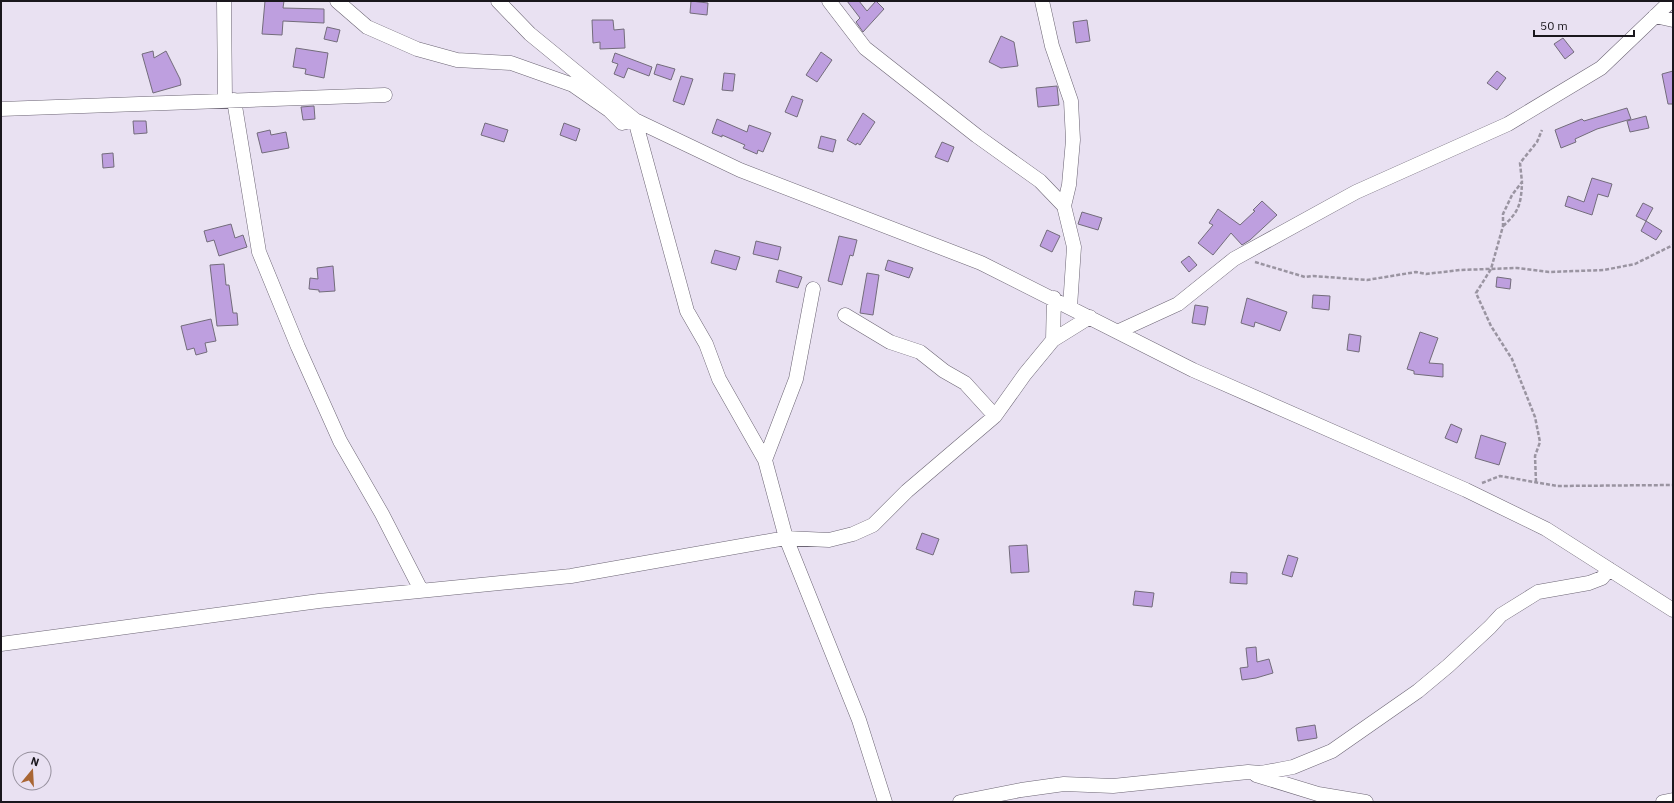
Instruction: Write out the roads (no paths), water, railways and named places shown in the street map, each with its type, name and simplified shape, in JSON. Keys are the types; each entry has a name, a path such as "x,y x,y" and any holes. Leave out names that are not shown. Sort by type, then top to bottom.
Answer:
{"street":[{"path":"224,1 229,100 259,252 298,347 340,441 382,514 420,590"},
{"path":"337,1 367,27 417,49 458,60 510,62 573,85 629,122 740,170 980,263 1054,298 1193,370 1466,490 1546,529 1673,610"},
{"path":"498,1 530,34 629,122 687,311 706,344 718,379 766,460 786,538 859,720 885,802"},
{"path":"829,1 831,6 864,48 977,136 1040,181 1064,206"},
{"path":"1042,1 1052,46 1071,101 1073,140 1069,184 1064,206 1074,247 1070,307"},
{"path":"1119,331 1178,304 1234,259 1356,192 1508,124 1601,68 1671,1"},
{"path":"1655,16 1673,20"},
{"path":"1,109 385,95"},
{"path":"766,460 796,379 813,289"},
{"path":"1053,340 1054,298"},
{"path":"845,315 890,342 920,352 944,371 965,383 995,416"},
{"path":"1,644 319,601 571,576 786,538 829,540 873,525 907,491 995,416 1025,374 1053,340 1090,317"},
{"path":"960,802 1021,790 1064,784 1113,786 1248,772 1261,773 1294,767 1332,751 1418,691 1448,666 1501,615 1538,592 1602,578 1609,569"},
{"path":"1248,772 1318,794 1366,802"},
{"path":"1663,802 1673,800"}]}
